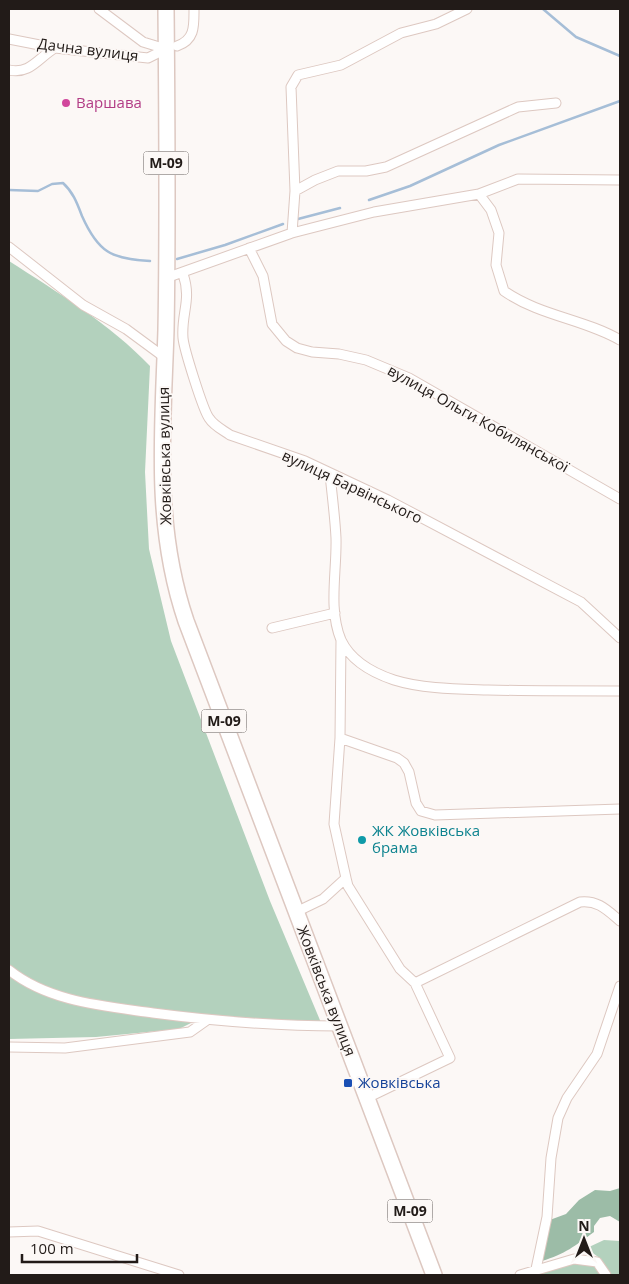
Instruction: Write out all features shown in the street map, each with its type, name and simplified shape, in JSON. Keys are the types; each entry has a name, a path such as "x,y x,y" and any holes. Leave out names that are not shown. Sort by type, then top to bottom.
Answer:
{"highway":[{"name":"М-09","path":"166,9 171,47 166,278"},
{"name":"Жовківська вулиця","path":"166,278 162,502 173,581 186,621 367,1098"},
{"name":"М-09","path":"367,1098 434,1275"}],"street":[{"path":"99,9 143,42 171,47 186,42 192,33 194,9"},
{"path":"292,233 295,191 291,86 298,75 340,65 401,33 436,24 467,9"},
{"name":"Дачна вулиця","path":"9,39 55,48 148,58 171,47"},
{"path":"9,70 16,72 32,68 55,48"},
{"path":"295,191 314,180 338,170 366,171 386,167 518,107 556,103"},
{"path":"166,278 183,274 292,233 374,212 479,194 518,179 620,180"},
{"path":"479,194 491,210 500,233 496,265 504,292 535,309 606,332 620,340"},
{"path":"9,247 83,305 126,329 164,357"},
{"name":"вулиця Ольги Кобилянської","path":"249,248 263,276 272,324 286,341 298,348 312,352 339,354 366,360 409,378 620,499"},
{"name":"вулиця Барвінського","path":"183,274 188,289 183,339 201,400 209,418 230,435 305,462 388,500 581,602 620,638"},
{"path":"330,474 336,538 335,613 341,640 340,738 334,824 348,886 400,969 415,983 450,1058 367,1098"},
{"path":"272,628 335,613"},
{"path":"341,640 350,654 362,664 395,680 418,685 519,690 620,691"},
{"path":"340,738 397,758 404,763 421,811 435,815 620,810"},
{"name":"Жовківська вулиця","path":"296,912 323,899 346,878"},
{"path":"415,983 580,902 592,901 602,906 620,921"},
{"path":"9,970 36,987 88,1004 266,1026 339,1026"},
{"path":"536,1269 547,1217 558,1118 567,1098 597,1054 620,986"},
{"path":"9,1047 65,1048 190,1032 207,1020"},
{"path":"9,1232 38,1231 179,1275"},
{"path":"520,1275 574,1259 597,1262 606,1275"}],"green space":[{"path":"9,261 100,322 150,366 145,472 149,549 171,641 270,901 322,1025 205,1016 179,1029 96,1037 9,1039"},
{"path":"620,1188 620,1222 610,1216 600,1218 594,1226 594,1232 570,1249 542,1261 547,1221 566,1214 579,1200 595,1190 610,1191"},
{"path":"604,1240 620,1241 620,1275 610,1275 601,1259 590,1251 589,1247"},
{"path":"582,1262 596,1265 602,1275 538,1275 567,1265"}],"waterway":[{"path":"543,9 576,37 620,56"},
{"path":"369,200 410,186 499,145 620,101"},
{"path":"9,190 38,191 52,184 63,183 72,194 88,228 100,246 125,258 150,261"},
{"path":"298,219 340,208"},
{"path":"177,259 225,245 283,224"}],"place":[{"name":"Варшава","path":"66,103"},
{"name":"ЖК Жовківська брама","path":"362,840"},
{"name":"Жовківська","path":"348,1083"}]}
